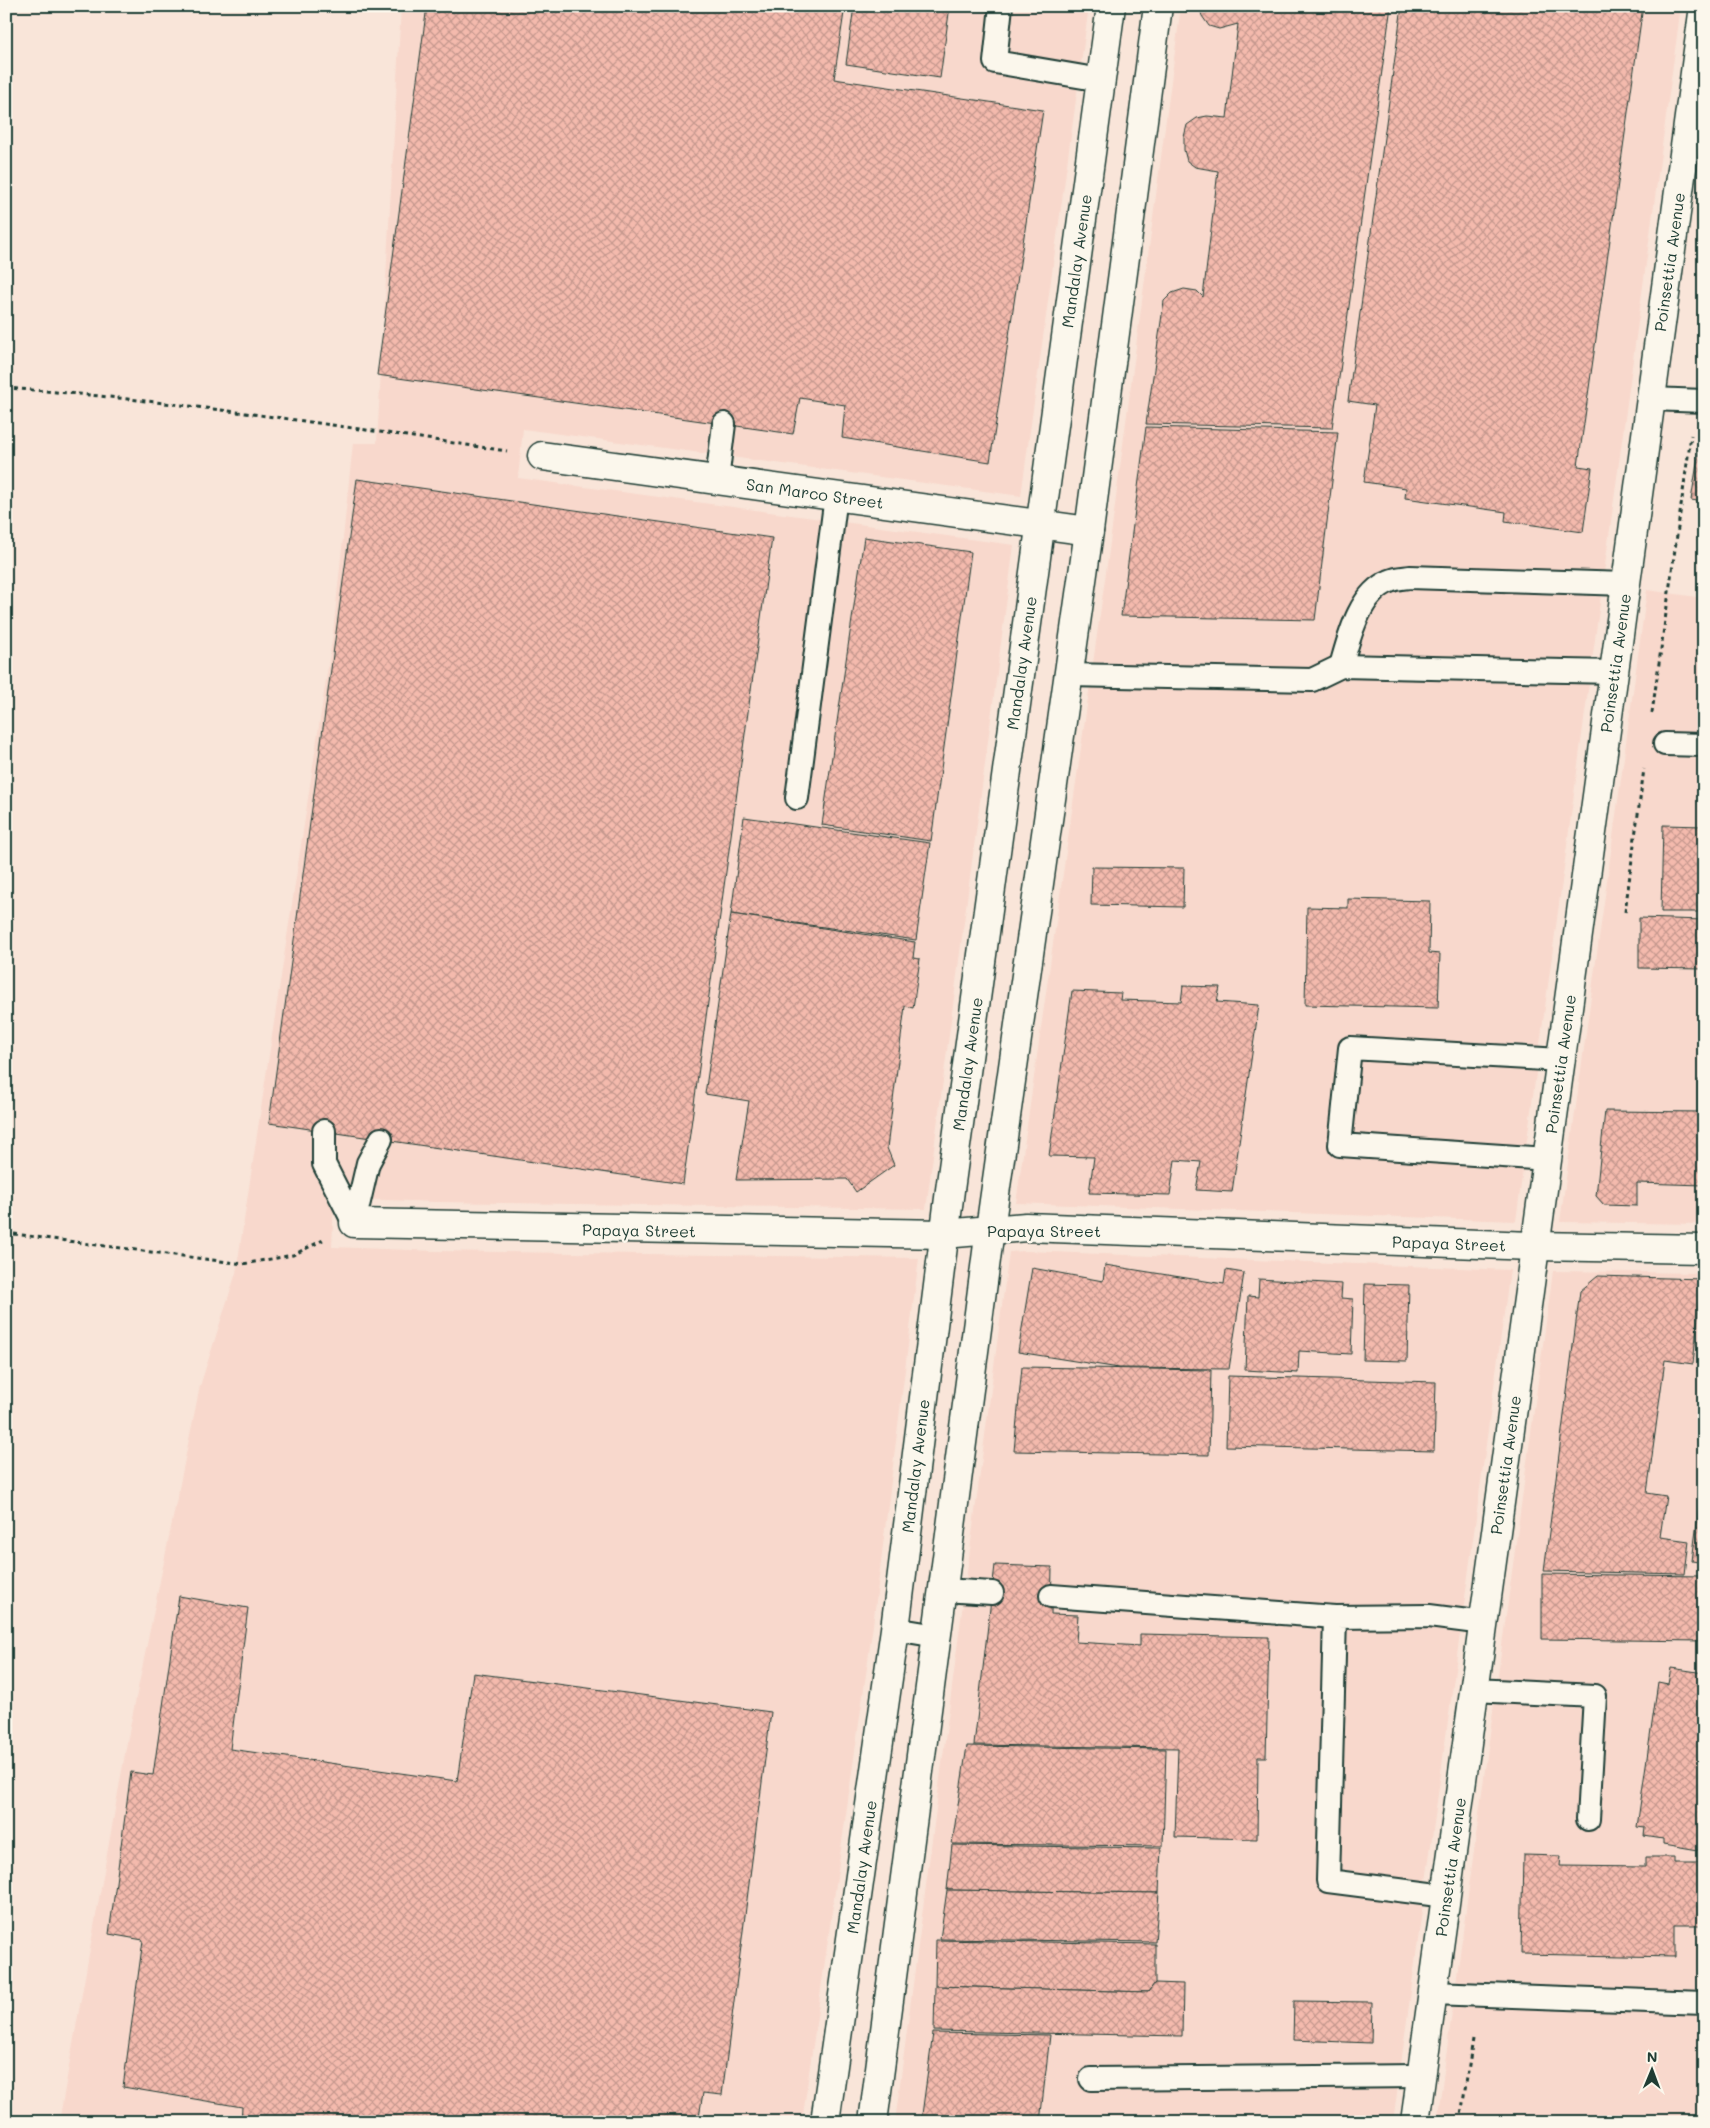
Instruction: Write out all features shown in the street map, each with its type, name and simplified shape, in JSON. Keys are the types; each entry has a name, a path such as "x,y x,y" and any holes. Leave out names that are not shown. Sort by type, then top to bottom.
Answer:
{"street":[{"name":"Mandalay Avenue","path":"824,2122 895,1629 944,1234 1039,524 1111,6"},
{"path":"873,2122 990,1229 1089,531 1158,6"},
{"name":"Poinsettia Avenue","path":"1415,2122 1704,6"},
{"name":"San Marco Street","path":"542,456 1089,531"},
{"name":"Papaya Street","path":"354,1224 944,1234 1026,1227 1535,1246 1704,1249"}],"lane":[{"path":"1001,6 996,62 1101,80"},
{"path":"1651,399 1704,401"},
{"path":"717,480 724,424"},
{"path":"797,798 836,496"},
{"path":"1340,666 1354,622 1369,597 1390,581 1410,577 1626,584"},
{"path":"1068,675 1312,680 1340,666 1614,672"},
{"path":"1665,744 1704,745"},
{"path":"1547,1159 1340,1145 1350,1048 1561,1060"},
{"path":"324,1131 324,1164 354,1224"},
{"path":"354,1224 368,1163 381,1139"},
{"path":"943,1590 992,1593"},
{"path":"1051,1596 1335,1617 1429,1616 1484,1624"},
{"path":"1335,1617 1328,1881 1446,1896"},
{"path":"895,1629 937,1636"},
{"path":"1474,1690 1595,1696 1588,1818"},
{"path":"1433,1993 1704,2002"},
{"path":"1091,2079 1421,2076"}],"path":[{"path":"6,388 91,394 336,425 542,456"},
{"path":"1652,716 1692,432"},
{"path":"1624,912 1645,765"},
{"path":"6,1232 243,1264 293,1255 354,1224"},
{"path":"1460,2122 1473,2039"}],"shaded area":[{"path":"401,6 1089,6 1021,496 523,429 518,478 1014,545 926,1209 437,1202 334,1198 332,1247 436,1251 919,1258 873,1625 802,2122 59,2122 128,1737 200,1386 236,1273 333,634 353,443 377,443"},
{"path":"1181,6 1681,6 1516,1221 1016,1203 1108,558"},
{"path":"1647,590 1704,598 1704,1224 1560,1222"},
{"path":"1026,1251 1510,1270 1393,2122 895,2122 1009,1252"},
{"path":"1553,1271 1704,1273 1704,2122 1437,2122"}],"building":[{"path":"427,6 845,6 834,79 1043,110 990,462 842,438 845,405 800,398 793,434 377,375"},
{"path":"854,6 950,6 940,78 846,64"},
{"path":"1199,6 1391,6 1332,428 1146,424 1164,301 1172,293 1184,289 1197,291 1203,297 1218,171 1195,167 1187,161 1184,150 1184,137 1187,125 1197,118 1207,116 1227,118 1238,24 1219,29 1209,26 1202,16"},
{"path":"1402,6 1643,6 1578,466 1592,468 1583,532 1505,521 1506,512 1405,498 1406,488 1364,482 1375,405 1348,401"},
{"path":"1146,427 1338,432 1315,620 1121,616"},
{"path":"1699,451 1704,452 1704,502 1691,500"},
{"path":"357,479 772,538 683,1184 269,1123"},
{"path":"864,537 971,552 931,841 822,825"},
{"path":"744,817 930,843 916,940 731,914"},
{"path":"1663,825 1704,826 1704,912 1661,912"},
{"path":"1092,867 1184,868 1183,907 1091,905"},
{"path":"1348,899 1430,901 1429,953 1440,954 1438,1008 1305,1005 1307,907 1348,908"},
{"path":"731,914 915,942 913,958 920,959 913,1008 905,1006 887,1148 894,1165 856,1192 847,1179 736,1180 749,1101 705,1094"},
{"path":"1639,918 1704,920 1704,969 1639,968"},
{"path":"1183,986 1220,987 1217,1002 1259,1005 1232,1192 1196,1190 1201,1162 1175,1160 1170,1195 1089,1193 1094,1157 1049,1156 1072,991 1121,993 1120,1000 1181,1002"},
{"path":"1698,1080 1704,1080 1704,1113 1698,1113"},
{"path":"1605,1111 1704,1112 1704,1185 1637,1183 1637,1206 1604,1205 1596,1196"},
{"path":"1105,1265 1224,1284 1226,1270 1244,1273 1229,1369 1119,1368 1018,1352 1032,1268 1103,1281"},
{"path":"1598,1276 1702,1279 1693,1364 1665,1360 1647,1493 1666,1496 1660,1537 1689,1541 1685,1574 1544,1571 1580,1291"},
{"path":"1259,1279 1342,1284 1341,1298 1353,1299 1351,1354 1299,1351 1298,1373 1245,1370 1248,1296 1258,1297"},
{"path":"1365,1284 1409,1285 1407,1361 1363,1360"},
{"path":"1022,1367 1211,1370 1209,1455 1014,1451"},
{"path":"1228,1376 1436,1382 1434,1451 1226,1446"},
{"path":"1704,1468 1704,1563 1692,1561"},
{"path":"995,1565 1052,1567 1051,1614 1078,1615 1076,1642 1140,1646 1140,1634 1269,1637 1266,1757 1258,1757 1257,1839 1175,1837 1178,1748 974,1745"},
{"path":"1542,1574 1704,1576 1704,1641 1542,1639"},
{"path":"179,1596 248,1608 230,1749 457,1781 473,1673 771,1712 722,2095 703,2093 698,2122 241,2122 242,2107 123,2087 143,1940 109,1934 131,1772 153,1775"},
{"path":"1671,1668 1704,1673 1704,1851 1663,1844 1663,1839 1644,1836 1645,1828 1637,1827 1658,1682 1668,1684"},
{"path":"967,1746 1166,1749 1163,1846 952,1844"},
{"path":"952,1845 1161,1848 1159,1893 947,1890"},
{"path":"1523,1855 1561,1856 1560,1866 1645,1867 1645,1857 1675,1857 1675,1863 1704,1863 1704,1925 1675,1925 1675,1957 1521,1954"},
{"path":"947,1890 1159,1893 1155,1942 940,1939"},
{"path":"936,1940 1155,1944 1155,1983 1148,1992 935,1986"},
{"path":"1155,1983 1183,1984 1182,2036 934,2031 935,1986 1148,1992"},
{"path":"1294,2001 1372,2002 1371,2043 1293,2040"},
{"path":"933,2033 1050,2035 1040,2122 921,2122"}]}
